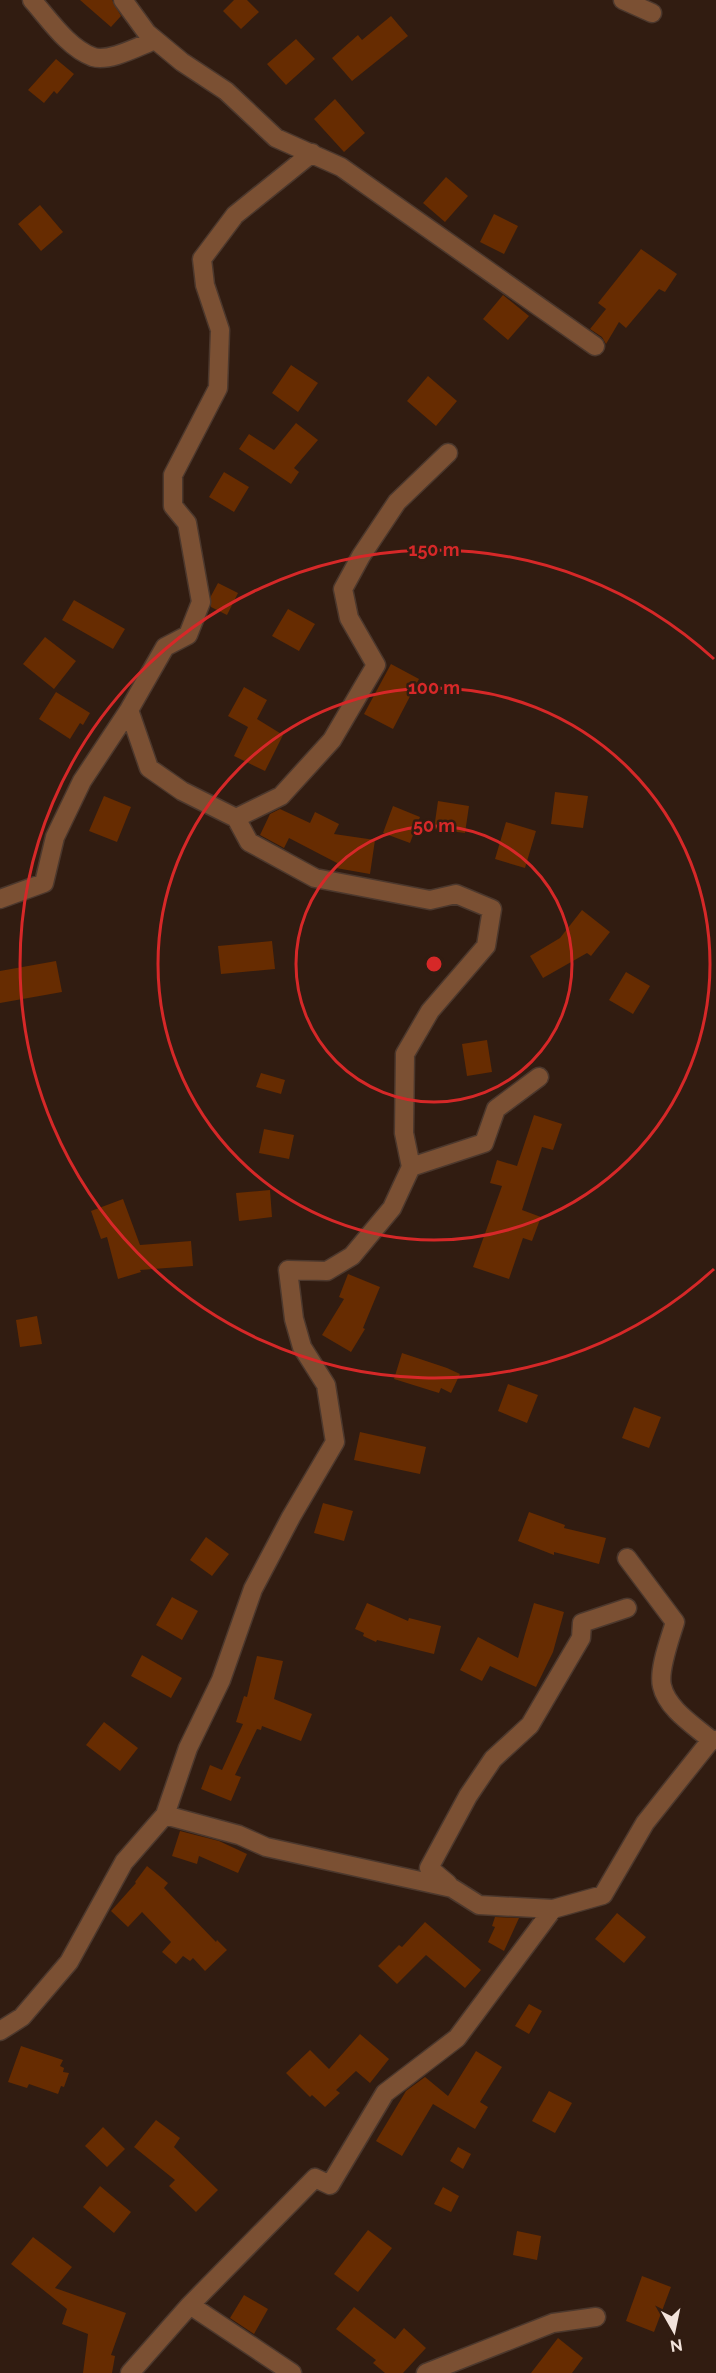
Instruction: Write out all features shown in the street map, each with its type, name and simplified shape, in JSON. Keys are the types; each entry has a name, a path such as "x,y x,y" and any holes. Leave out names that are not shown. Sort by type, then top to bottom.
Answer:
{"street":[{"path":"32,0 65,39 94,57 122,54 155,40"},
{"path":"123,0 147,33 182,63 226,91 276,138 341,168 595,346"},
{"path":"622,0 652,13"},
{"path":"0,899 44,883 55,837 82,781 129,710 165,646 188,635 201,602 187,523 173,506 173,476 218,388 220,330 205,285 202,259 235,216 312,153"},
{"path":"236,818 281,796 332,740 354,703 376,665 349,618 343,589 361,556 397,502 448,453"},
{"path":"0,2031 22,2017 69,1962 124,1862 165,1815 188,1748 221,1680 253,1589 291,1517 335,1442 326,1385 303,1347 294,1319 288,1270 327,1271 352,1256 392,1208 411,1167 404,1133 405,1054 430,1011 486,946 492,909 456,894 430,900 315,878 249,842 236,818 182,791 150,768 129,710"},
{"path":"411,1167 484,1143 496,1109 539,1077"},
{"path":"627,1558 675,1622 664,1662 662,1686 671,1705 714,1740 645,1824 603,1894 553,1909 479,1905 452,1888 429,1868 468,1796 493,1759 530,1725 581,1638 582,1623 627,1608"},
{"path":"165,1815 239,1835 266,1847 452,1888"},
{"path":"130,2373 190,2305 315,2178 330,2186 385,2093 457,2038 553,1909"},
{"path":"190,2305 292,2373"},
{"path":"426,2373 553,2323 596,2318"}],"building":[{"path":"80,0 112,0 121,16 111,27"},
{"path":"234,0 247,0 259,12 241,29 223,11"},
{"path":"391,16 408,36 352,81 332,58 358,35 362,40"},
{"path":"296,39 315,59 286,85 267,64"},
{"path":"56,59 74,74 57,94 54,91 44,103 28,90"},
{"path":"335,99 365,133 344,152 314,119"},
{"path":"446,177 468,196 445,222 423,203"},
{"path":"40,205 63,232 41,251 18,224"},
{"path":"494,214 518,226 504,254 480,242"},
{"path":"641,249 677,274 665,292 659,289 626,328 619,322 606,344 602,337 590,329 606,309 598,303"},
{"path":"503,295 529,316 508,340 483,319"},
{"path":"291,365 318,383 298,412 272,393"},
{"path":"428,376 457,401 436,426 407,401"},
{"path":"296,423 318,440 294,468 299,472 291,484 239,449 249,434 274,450"},
{"path":"224,472 249,487 234,512 209,497"},
{"path":"218,583 238,593 227,615 211,607 211,596"},
{"path":"74,600 125,629 113,649 62,620"},
{"path":"288,609 315,624 299,651 272,636"},
{"path":"45,637 76,661 54,689 23,664"},
{"path":"391,664 419,679 393,729 364,714"},
{"path":"244,687 267,700 257,719 283,735 265,771 234,756 248,727 228,716"},
{"path":"56,692 90,713 83,725 80,723 70,739 39,719"},
{"path":"555,792 588,796 583,828 551,824"},
{"path":"104,796 131,807 117,842 89,831"},
{"path":"438,801 469,806 465,833 434,829"},
{"path":"393,806 420,817 410,843 383,833"},
{"path":"280,809 310,823 315,812 339,824 334,834 375,840 370,874 336,868 337,863 289,838 284,848 260,835 270,814"},
{"path":"506,822 536,831 525,868 495,859"},
{"path":"582,910 610,932 591,956 587,953 543,978 530,956 560,938"},
{"path":"272,941 275,969 221,974 218,946"},
{"path":"56,961 62,992 0,1003 0,971"},
{"path":"626,972 650,986 633,1014 609,1000"},
{"path":"487,1040 492,1072 467,1076 462,1044"},
{"path":"261,1073 285,1080 281,1094 256,1087"},
{"path":"534,1115 562,1124 553,1150 542,1147 522,1210 541,1217 532,1241 523,1238 509,1279 473,1267 502,1186 490,1183 497,1160 517,1166"},
{"path":"264,1129 294,1135 289,1159 259,1153"},
{"path":"270,1190 272,1217 239,1221 236,1193"},
{"path":"123,1199 140,1245 191,1241 193,1266 140,1270 141,1272 118,1279 107,1237 101,1239 91,1211"},
{"path":"348,1274 380,1287 363,1328 365,1329 351,1352 322,1335 344,1299 339,1297"},
{"path":"37,1316 42,1344 20,1347 16,1320"},
{"path":"402,1353 460,1374 451,1393 441,1388 439,1393 394,1379"},
{"path":"508,1384 538,1395 527,1423 498,1411"},
{"path":"634,1407 661,1417 649,1448 622,1438"},
{"path":"360,1432 426,1447 420,1474 354,1460"},
{"path":"323,1503 353,1511 344,1541 314,1533"},
{"path":"529,1512 565,1525 564,1528 606,1538 599,1564 554,1552 554,1555 518,1541"},
{"path":"206,1537 229,1554 212,1576 190,1560"},
{"path":"172,1597 198,1611 182,1640 156,1625"},
{"path":"367,1603 408,1621 409,1618 441,1626 434,1654 377,1640 376,1642 363,1636 364,1633 355,1629"},
{"path":"534,1603 564,1612 553,1652 536,1687 490,1666 482,1681 460,1670 478,1637 518,1658"},
{"path":"142,1655 182,1678 171,1698 131,1676"},
{"path":"257,1656 283,1661 274,1699 312,1714 301,1741 262,1726 261,1730 257,1729 235,1775 241,1777 231,1801 201,1789 210,1765 222,1770 243,1724 236,1722 244,1696 247,1697"},
{"path":"104,1722 138,1748 120,1771 86,1745"},
{"path":"180,1831 219,1841 247,1854 238,1873 199,1856 197,1864 172,1856"},
{"path":"147,1866 168,1883 164,1888 216,1942 217,1940 227,1950 205,1971 193,1958 190,1961 183,1956 176,1964 162,1952 171,1942 142,1912 128,1927 111,1911 136,1883"},
{"path":"617,1913 646,1937 624,1963 595,1939"},
{"path":"495,1917 519,1918 504,1951 488,1942 495,1927 492,1926"},
{"path":"425,1922 481,1970 465,1988 426,1955 397,1984 378,1966 399,1945 402,1947"},
{"path":"529,2004 542,2011 529,2034 515,2026"},
{"path":"360,2034 389,2059 370,2083 356,2071 336,2090 340,2093 325,2107 312,2095 310,2097 286,2073 310,2050 329,2069"},
{"path":"21,2046 63,2060 60,2066 64,2068 63,2072 69,2073 64,2087 61,2086 58,2094 29,2084 27,2088 8,2082"},
{"path":"476,2051 502,2067 480,2102 488,2107 475,2129 433,2104 402,2156 376,2141 406,2091 425,2077 448,2096"},
{"path":"549,2091 572,2103 555,2133 532,2121"},
{"path":"156,2120 180,2138 174,2147 218,2190 196,2212 169,2186 175,2180 134,2147"},
{"path":"103,2127 125,2149 107,2167 85,2146"},
{"path":"458,2147 471,2154 463,2169 450,2161"},
{"path":"100,2186 131,2212 114,2233 83,2207"},
{"path":"443,2187 459,2196 451,2212 434,2204"},
{"path":"368,2230 392,2248 358,2292 334,2274"},
{"path":"517,2231 541,2236 537,2260 513,2255"},
{"path":"33,2237 72,2267 55,2288 126,2313 111,2355 115,2356 112,2373 83,2373 88,2334 62,2324 67,2309 11,2264"},
{"path":"642,2276 671,2287 654,2332 626,2321"},
{"path":"244,2295 268,2309 254,2334 230,2318"},
{"path":"354,2307 395,2339 404,2328 426,2348 403,2373 385,2373 373,2363 376,2360 336,2329"},
{"path":"558,2338 583,2358 572,2373 531,2373"}]}
